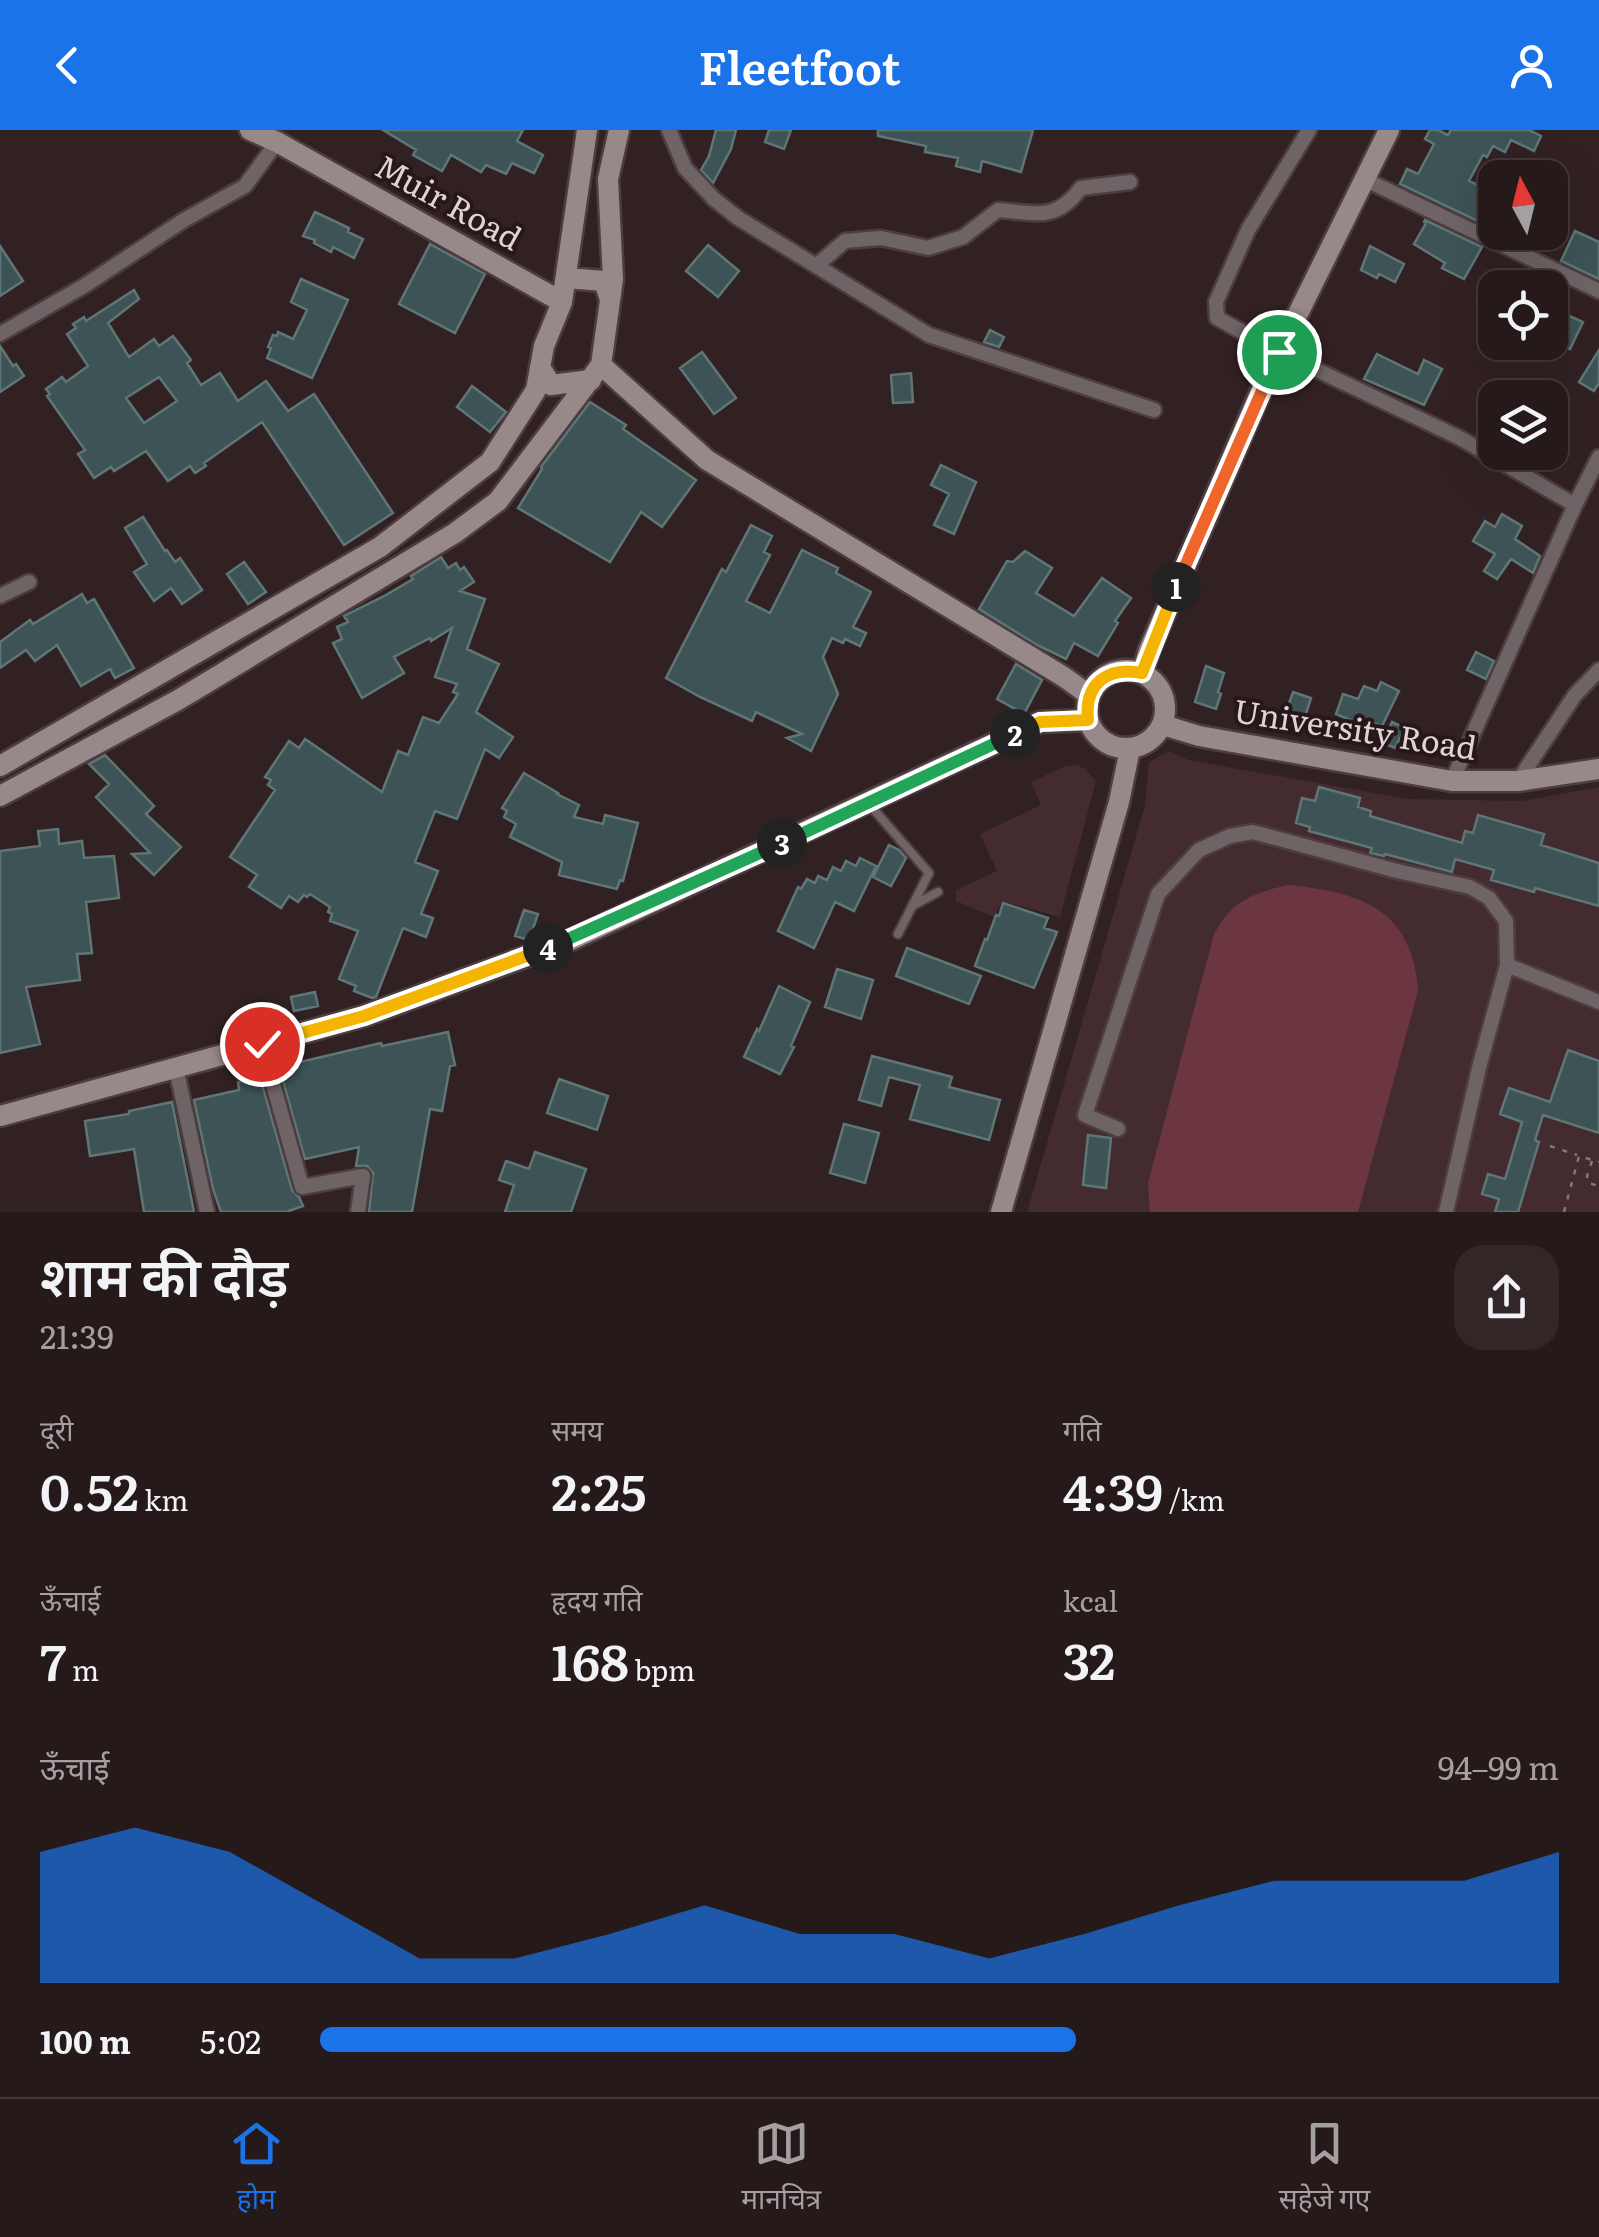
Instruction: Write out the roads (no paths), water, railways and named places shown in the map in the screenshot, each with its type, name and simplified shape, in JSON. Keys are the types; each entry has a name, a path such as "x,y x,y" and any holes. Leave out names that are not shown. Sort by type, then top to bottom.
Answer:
{"main road":[{"name":"Muir Road","path":"250,130 278,142 562,302"},
{"path":"0,766 380,547 490,462 536,390 544,346 562,302 587,130"},
{"path":"0,796 178,700 455,533 498,501 596,372 613,278 608,180 619,130"},
{"path":"1142,673 1279,352 1389,130"},
{"path":"566,278 604,282 610,300"},
{"path":"540,367 550,385 596,372"},
{"path":"596,372 707,460 1090,695"},
{"path":"1111,673 1142,673 1163,694 1163,724 1150,741 1130,749 1116,748 1104,742 1088,720 1090,695 1098,682 1111,673"},
{"path":"0,1116 364,1016 571,940 1040,722 1088,720"},
{"name":"University Road","path":"1163,724 1199,736 1452,781 1518,781 1599,769"},
{"path":"1001,1212 1120,802 1130,749"}],"street":[{"path":"669,130 686,168 738,218 930,336 1154,410"},
{"path":"1309,130 1248,230 1216,302 1217,318 1279,352 1460,438 1574,505"},
{"path":"0,334 245,186 278,142"},
{"path":"1364,179 1599,291"},
{"path":"816,266 845,241 880,238 928,248 963,237 998,210 1048,214 1068,205 1082,188 1130,182"},
{"path":"1452,781 1599,456"},
{"path":"0,596 29,582"},
{"path":"1518,781 1575,694 1599,670"},
{"path":"1118,1130 1085,1115 1158,894 1199,850 1230,836 1254,832 1470,887 1489,898 1506,921 1507,965 1446,1212"},
{"path":"1507,965 1599,1002"},
{"path":"262,1044 302,1187 362,1176 358,1212"},
{"path":"176,1068 207,1212"}],"lane":[{"path":"868,803 929,873 898,934"},
{"path":"912,906 938,892"}]}
